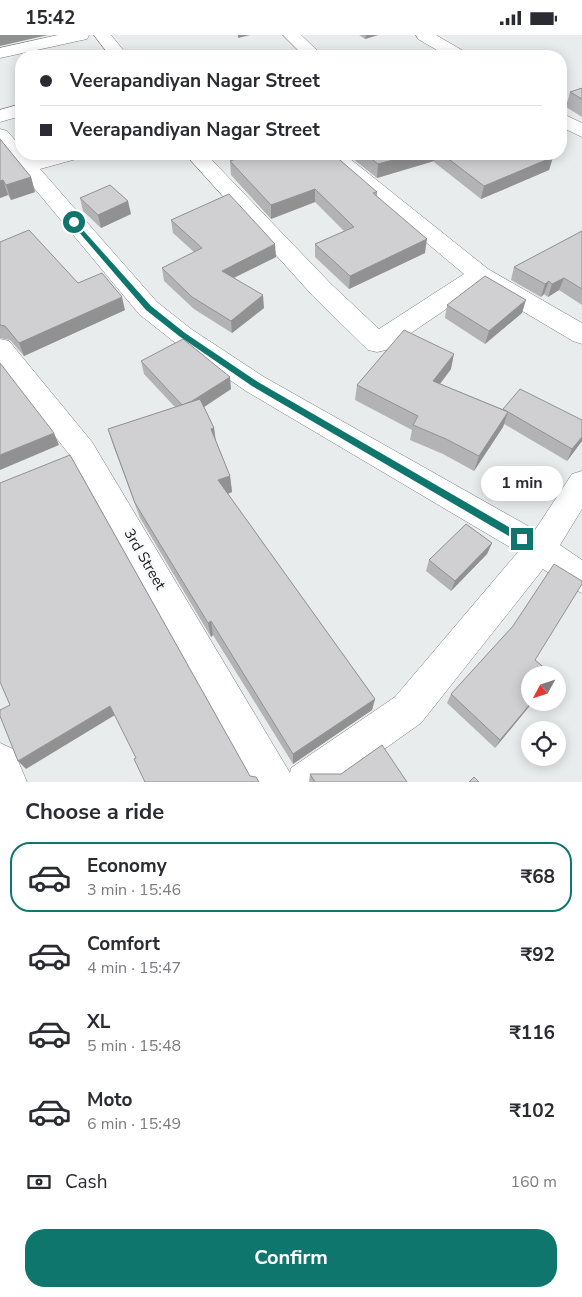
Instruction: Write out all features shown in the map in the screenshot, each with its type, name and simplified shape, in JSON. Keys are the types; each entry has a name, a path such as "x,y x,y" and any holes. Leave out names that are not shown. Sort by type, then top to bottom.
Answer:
{"street":[{"path":"0,53 81,35"},
{"path":"102,35 114,50"},
{"path":"291,35 307,50"},
{"path":"424,35 449,50"},
{"path":"0,116 15,112"},
{"path":"567,122 582,131"},
{"path":"0,135 15,153"},
{"path":"21,160 148,308 182,335 255,384 540,549 582,578"},
{"path":"26,166 50,160"},
{"path":"201,160 322,290 377,343 480,275"},
{"path":"339,160 480,275 582,335"},
{"name":"3rd Street","path":"0,348 274,782"},
{"path":"305,782 408,711 540,549 582,483"},
{"path":"0,762 8,782"}],"building":[{"path":"582,88 582,99 570,92"},
{"path":"0,139 15,157 15,160 17,160 31,177 6,185 3,180 0,181"},
{"path":"340,160 377,192 373,193 427,239 350,276 315,244 354,227 315,189 271,205 230,161"},
{"path":"373,160 393,160 378,164"},
{"path":"450,160 546,160 484,186"},
{"path":"110,185 128,201 98,215 80,198"},
{"path":"229,194 275,244 222,271 263,295 231,321 192,297 162,268 202,248 171,220"},
{"path":"29,230 78,283 102,273 122,297 19,343 5,326 0,325 0,242"},
{"path":"582,231 582,289 564,278 552,284 549,281 545,284 514,267"},
{"path":"485,276 526,300 489,331 447,305"},
{"path":"404,330 454,354 433,381 508,412 479,456 413,425 418,416 357,385"},
{"path":"183,339 230,377 192,401 182,405 141,361"},
{"path":"0,363 54,433 0,455"},
{"path":"520,389 582,420 582,437 572,449 503,409"},
{"path":"200,399 214,428 211,429 230,476 218,480 375,699 293,754 211,621 208,623 135,503 108,429"},
{"path":"70,455 250,776 256,777 259,782 145,782 134,759 136,758 110,706 18,761 0,716 0,710 10,705 0,682 0,483"},
{"path":"466,524 492,543 455,581 429,560"},
{"path":"554,564 582,581 582,584 535,660 542,666 521,666 521,711 524,711 500,740 451,694 513,626"},
{"path":"382,745 407,782 315,782 310,774 341,774"},
{"path":"474,777 479,782 469,782"}],"route":[{"path":"74,222 148,308 182,335 255,384 349,441 522,539"}]}
